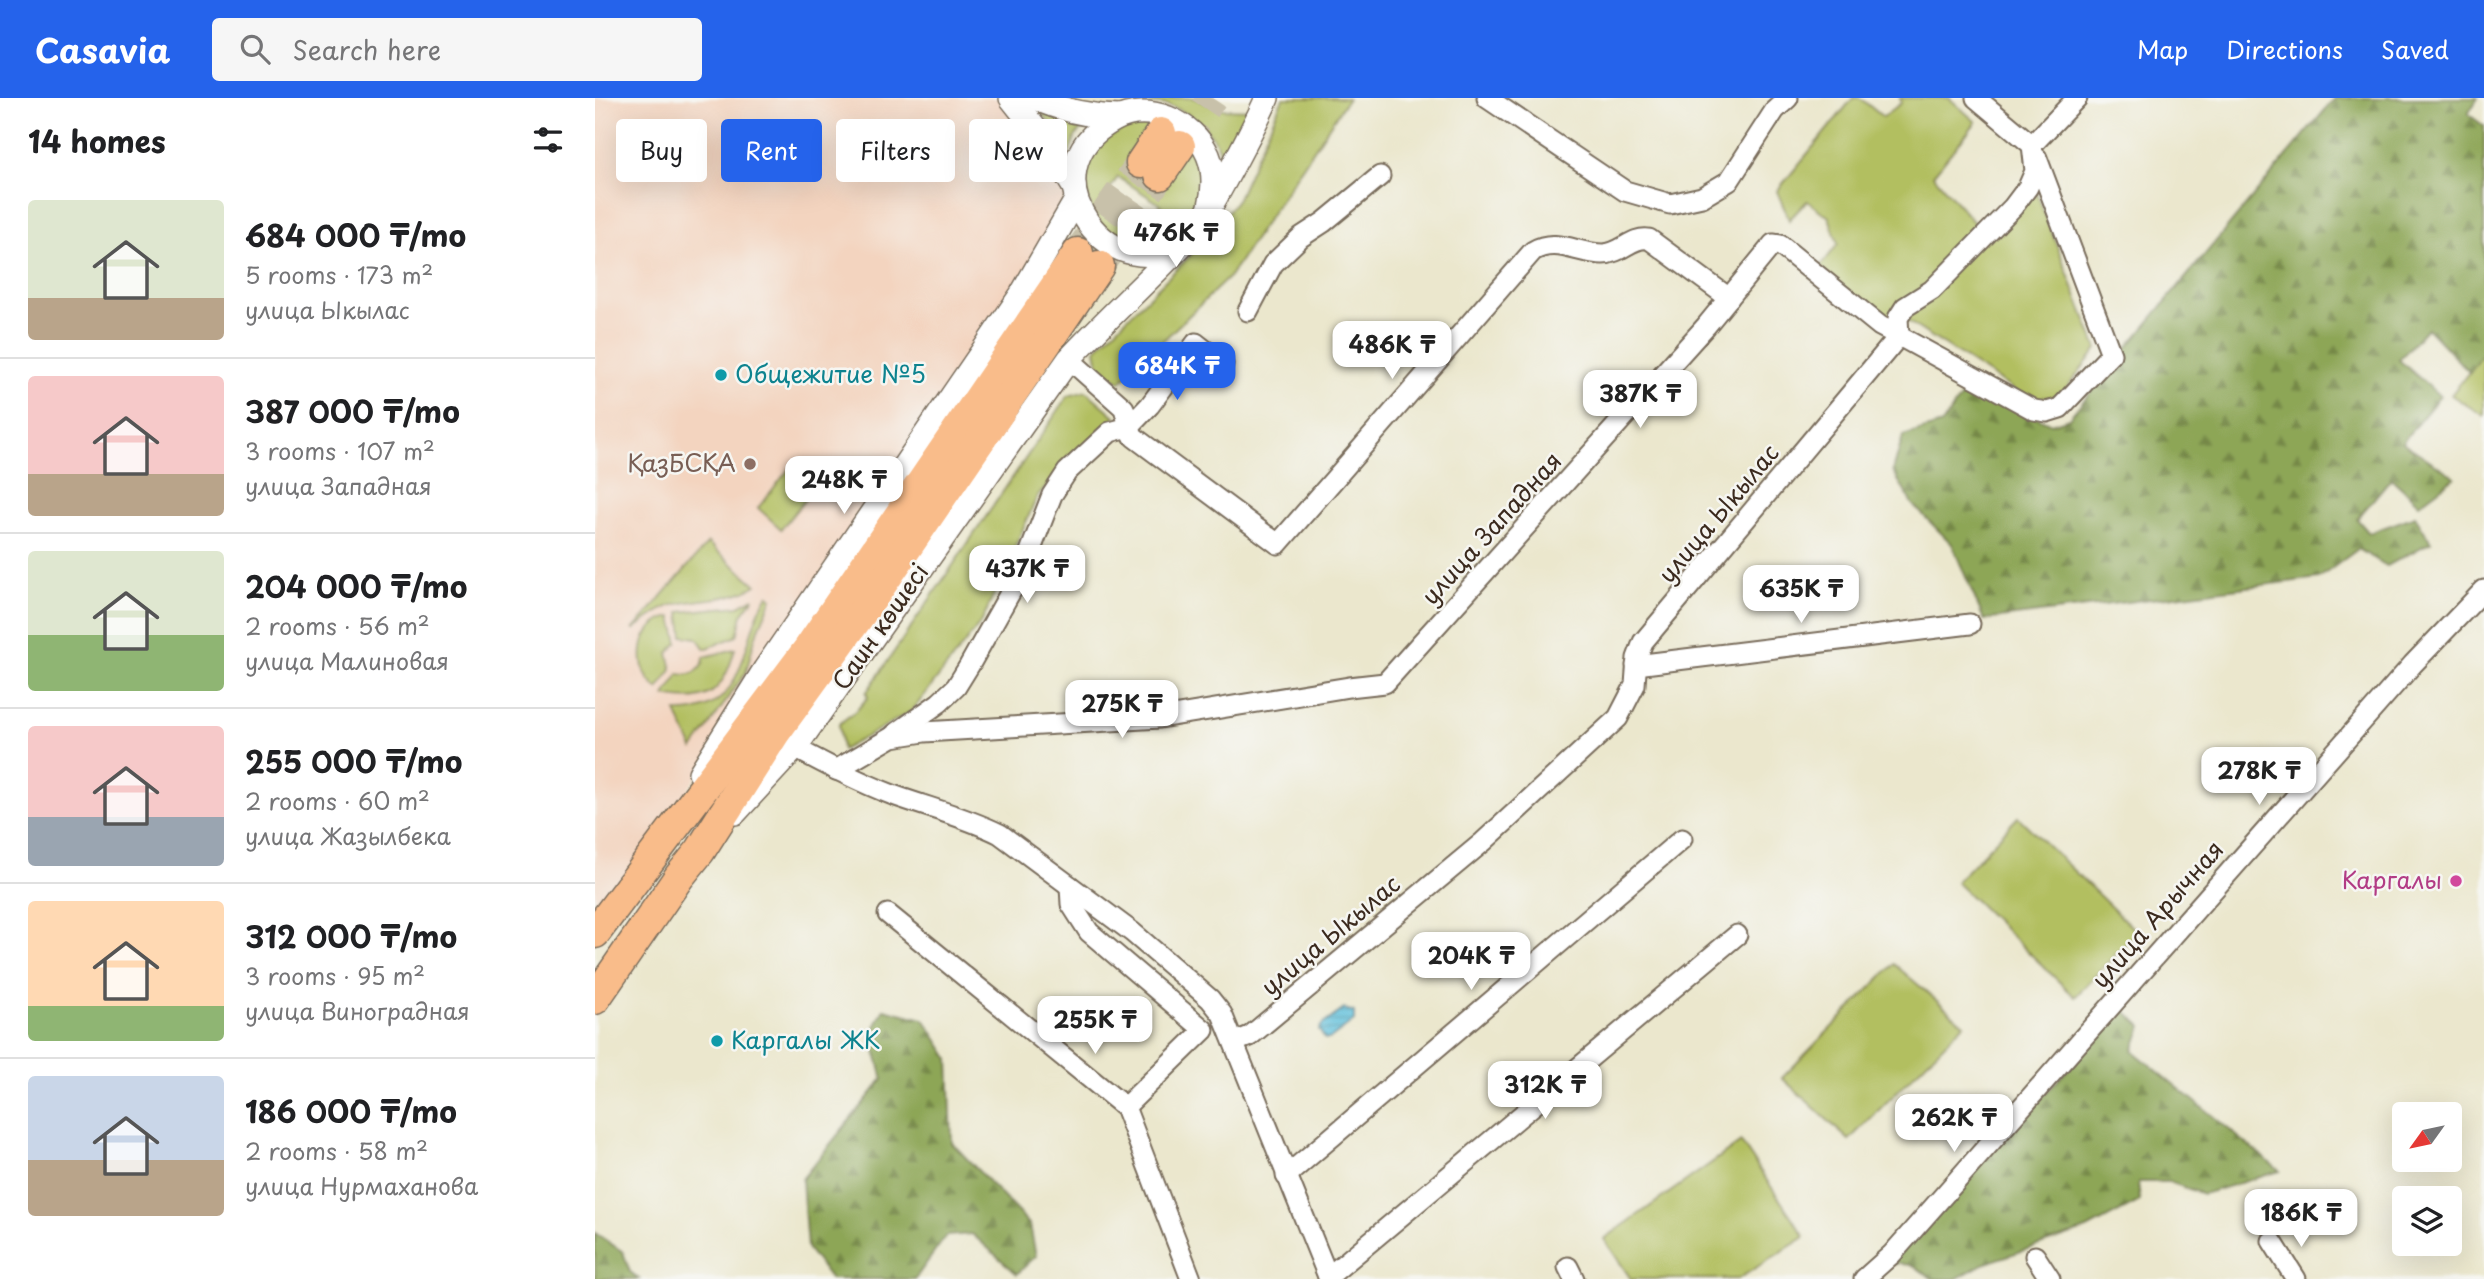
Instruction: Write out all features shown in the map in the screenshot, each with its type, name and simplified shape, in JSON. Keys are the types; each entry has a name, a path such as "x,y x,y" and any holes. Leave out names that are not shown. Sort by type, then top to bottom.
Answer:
{"main road":[{"path":"1151,169 1170,140"},
{"path":"595,933 808,649 1088,260 868,606 775,733 700,851"},
{"name":"Саин көшесі","path":"595,999 700,851"}],"street":[{"path":"1011,98 1045,141 1075,193 1081,215 1102,239 1132,252 1168,249 1198,228 1249,137 1267,98"},
{"path":"1035,98 1065,109 1100,117 1126,110 1159,115 1176,121 1202,144 1212,168 1213,194 1210,206"},
{"path":"1487,98 1625,191 1671,204 1702,197 1729,181 1775,110 1788,98"},
{"path":"1976,98 2032,145 2111,354 2060,408 2047,412 2034,410 1899,335 1899,318 1905,307 1932,290 2013,207 2028,187 2035,171 2032,145"},
{"path":"2032,145 2077,98"},
{"path":"652,856 765,669 1021,296 1075,193 1076,164 1086,143 1103,126 1126,110"},
{"path":"1248,311 1273,264 1301,237 1324,222 1380,176"},
{"name":"Саин көшесі","path":"700,851 795,748 1069,359 1108,317 1160,270 1198,228"},
{"path":"1069,359 1125,408 1134,437 1278,544 1471,320 1533,251 1541,246 1552,244 1599,254 1610,253 1636,239 1650,239 1729,298"},
{"name":"улица Западная","path":"892,737 923,732 1160,718 1378,684 1390,679 1729,298 1773,244 1780,245 1880,326 1899,335"},
{"name":"улица Ыкылас","path":"1235,1042 1250,1036 1473,850 1618,718 1635,685 1636,665 1643,642 1899,335"},
{"path":"836,770 892,737 939,703 956,687 1023,570 1052,495 1067,472 1111,432 1129,427 1150,405 1196,342 1223,364"},
{"name":"улица Арычная","path":"1864,1279 1892,1254 2395,684 2484,590"},
{"path":"1636,665 1970,624"},
{"path":"795,748 836,770 894,795 981,824 1000,834 1132,932 1210,999 1222,1014 1235,1042 1286,1176 1329,1278 1737,935"},
{"path":"1286,1176 1682,839"},
{"path":"1070,886 1071,904 1089,932 1204,1030 1125,1107"},
{"path":"888,914 1125,1107 1191,1279"},
{"path":"2272,1241 2295,1279"},
{"path":"2035,1255 2050,1279"}],"shaded area":[{"name":"ҚазБСҚА","path":"595,98 1011,98 1025,119 969,119 969,182 1067,182 1075,194 595,933"}],"green space":[{"path":"1141,98 1195,98 1223,109 1253,110 1224,164 1213,138 1193,118 1166,106 1137,104"},
{"path":"1283,98 1348,98 1230,276 1120,382 1099,367 1096,349 1207,239 1238,198"},
{"path":"1853,98 1860,98 1883,117 1901,103 1900,98 1949,98 1976,122 1933,175 1982,232 2035,189 2097,349 2060,396 2028,399 1907,321 1885,322 1820,267 1838,244 1829,217 1807,201 1789,220 1777,191"},
{"path":"2335,98 2478,98 2468,114 2484,126 2484,352 2470,373 2427,328 2399,360 2440,396 2402,442 2455,477 2419,504 2391,478 2357,519 2369,533 2415,516 2431,542 2387,566 2358,549 2319,578 1984,620 1952,544 1912,504 1893,471 1903,436 1942,424 1969,385 2051,424 2069,418"},
{"path":"1038,109 1086,123 1075,137 1069,155 1067,119 1046,119"},
{"path":"1141,124 1169,131 1189,146 1200,165 1203,188 1198,209 1185,227 1166,239 1140,242 1117,236 1101,223 1090,205 1086,186 1089,165 1099,147 1116,133","holes":["1118,177 1161,205 1143,233 1100,204"]},
{"path":"2484,353 2484,416 2451,395"},
{"path":"1086,391 1115,416 1038,495 982,621 912,711 842,750 839,724 868,697 866,693 1068,396"},
{"path":"793,464 817,485 781,529 758,508"},
{"path":"708,543 756,585 725,597 670,606 633,630"},
{"path":"768,595 772,599 755,638 746,672 693,749 676,712 700,709 717,701 730,688 739,671 758,613"},
{"path":"754,598 742,615 737,636 705,649 697,638 683,636 680,612 739,606"},
{"path":"672,617 678,643 668,653 672,670 658,689 644,670 642,647 652,628"},
{"path":"735,649 726,675 712,692 693,699 665,696 679,674 696,671 702,666 704,657"},
{"path":"2018,817 2137,932 2075,997 1956,882"},
{"path":"1894,964 1964,1024 1849,1140 1782,1078"},
{"path":"2122,1008 2142,1026 2133,1051 2280,1171 2203,1194 2169,1182 2138,1182 2140,1201 2087,1229 1983,1264 1956,1279 1933,1279 1913,1265 1888,1263 2036,1105"},
{"path":"884,1009 924,1019 949,1058 952,1143 1030,1225 1036,1256 1017,1274 972,1234 946,1236 915,1279 831,1279 807,1248 802,1179 883,1079 871,1035"},
{"path":"1741,1142 1805,1237 1738,1279 1631,1279 1604,1239"},
{"path":"595,1233 623,1252 630,1272 639,1279 595,1279"}],"water":[{"path":"1344,1009 1354,1012 1354,1021 1330,1039 1325,1039 1319,1030 1322,1025"}],"tunnel":[{"path":"1161,133 1184,98"},
{"path":"1180,146 1212,98"},
{"path":"1078,253 1141,163"},
{"path":"1099,266 1160,175"}],"place":[{"name":"Общежитие №5","path":"721,375"},
{"name":"ҚазБСҚА","path":"750,464"},
{"name":"Каргалы","path":"2456,881"},
{"name":"Каргалы ЖК","path":"717,1041"}]}
